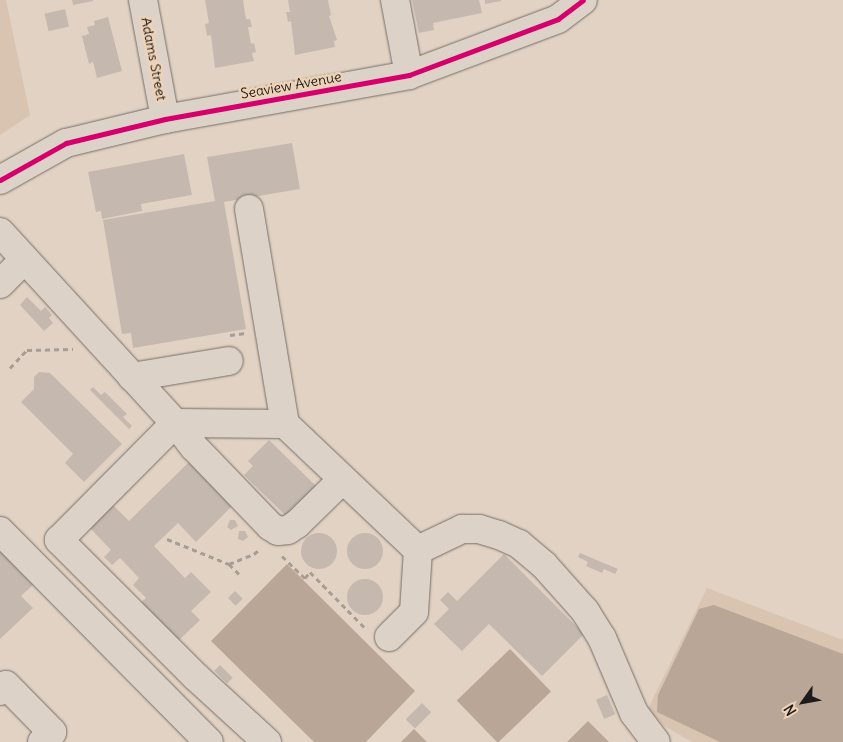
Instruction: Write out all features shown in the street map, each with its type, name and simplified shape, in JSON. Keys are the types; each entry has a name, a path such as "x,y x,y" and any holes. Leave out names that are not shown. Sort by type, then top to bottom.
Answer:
{"street":[{"name":"Adams Street","path":"143,0 165,118"},
{"path":"395,0 409,75"},
{"name":"Seaview Avenue","path":"0,180 66,143 165,118 409,75 558,19 582,0"},
{"path":"249,209 285,424 418,550"},
{"path":"0,232 175,422 194,447 272,536 288,530 297,524 343,480"},
{"path":"0,284 24,260"},
{"path":"132,377 225,349"},
{"path":"267,742 196,677 59,540 175,422 285,424"},
{"path":"418,550 462,529 479,529 499,534 519,544 544,565 585,611 602,638 634,713 656,742"},
{"path":"0,530 209,742"},
{"path":"381,637 414,612 418,550"},
{"path":"0,691 6,685 52,739"}],"path":[{"path":"225,349 269,328"},
{"path":"10,368 27,350 76,349"},
{"path":"229,564 254,554 272,536 304,578 310,572 381,637"},
{"path":"167,539 229,564 239,574"}],"shaded area":[{"path":"0,0 6,0 30,115 0,135"},
{"path":"287,564 415,691 366,742 314,742 211,641"},
{"path":"707,588 843,640 843,690 747,742 692,742 663,725 648,709"},
{"path":"714,605 843,654 843,742 720,742 657,712 658,695 699,609"},
{"path":"510,649 551,691 499,742 457,700"},
{"path":"588,721 609,742 567,742"},
{"path":"414,729 427,742 401,742"}],"building":[{"path":"72,0 93,0 93,1 73,5"},
{"path":"205,0 243,0 246,19 250,19 252,27 248,27 251,44 254,43 256,52 252,53 254,61 215,68 211,35 207,36 205,24 209,23"},
{"path":"288,0 328,0 331,15 329,16 337,40 334,41 335,47 295,55 291,21 288,22 286,12 290,12"},
{"path":"412,0 479,0 482,13 433,23 434,30 419,33"},
{"path":"485,0 501,0 501,1 485,4"},
{"path":"65,9 69,27 49,31 45,14"},
{"path":"108,17 122,71 97,78 93,62 89,64 82,36 89,34 87,27 95,25 94,21"},
{"path":"292,143 300,189 224,202 246,329 133,348 131,333 122,334 103,220 215,201 207,157"},
{"path":"184,154 192,195 141,204 142,211 102,219 101,211 96,212 88,172"},
{"path":"27,297 41,311 45,307 52,315 49,318 53,323 44,331 20,305"},
{"path":"39,372 50,373 122,444 84,482 65,463 73,454 21,402 34,389 34,377"},
{"path":"93,387 101,395 105,392 127,414 123,417 132,426 129,429 90,390"},
{"path":"269,440 316,486 286,516 244,475 253,466 248,461"},
{"path":"189,462 232,506 196,542 178,523 154,546 185,578 191,572 211,592 191,611 200,620 175,644 137,606 146,598 133,585 139,578 120,558 112,565 104,557 111,550 89,527 112,504 129,521"},
{"path":"230,520 235,520 238,526 231,530 227,527"},
{"path":"239,531 245,531 248,537 243,541 238,539"},
{"path":"319,533 332,538 337,551 332,564 319,569 306,564 301,551 306,538"},
{"path":"365,533 377,539 383,551 377,563 365,569 353,563 347,551 353,539"},
{"path":"0,548 34,584 21,596 33,608 0,639"},
{"path":"580,553 618,569 615,574 604,569 602,573 586,566 588,562 578,557"},
{"path":"504,554 584,634 542,676 489,624 462,651 434,624 449,609 440,600 448,592 457,601"},
{"path":"365,579 377,585 383,597 377,609 365,615 353,609 347,597 353,585"},
{"path":"235,591 243,599 236,606 228,598"},
{"path":"220,665 233,678 227,683 214,671"},
{"path":"607,695 615,714 604,719 596,700"},
{"path":"422,703 431,712 415,728 406,719"}],"cycle path":[{"path":"0,180 66,143 165,119 409,75 558,19 583,0"}]}
